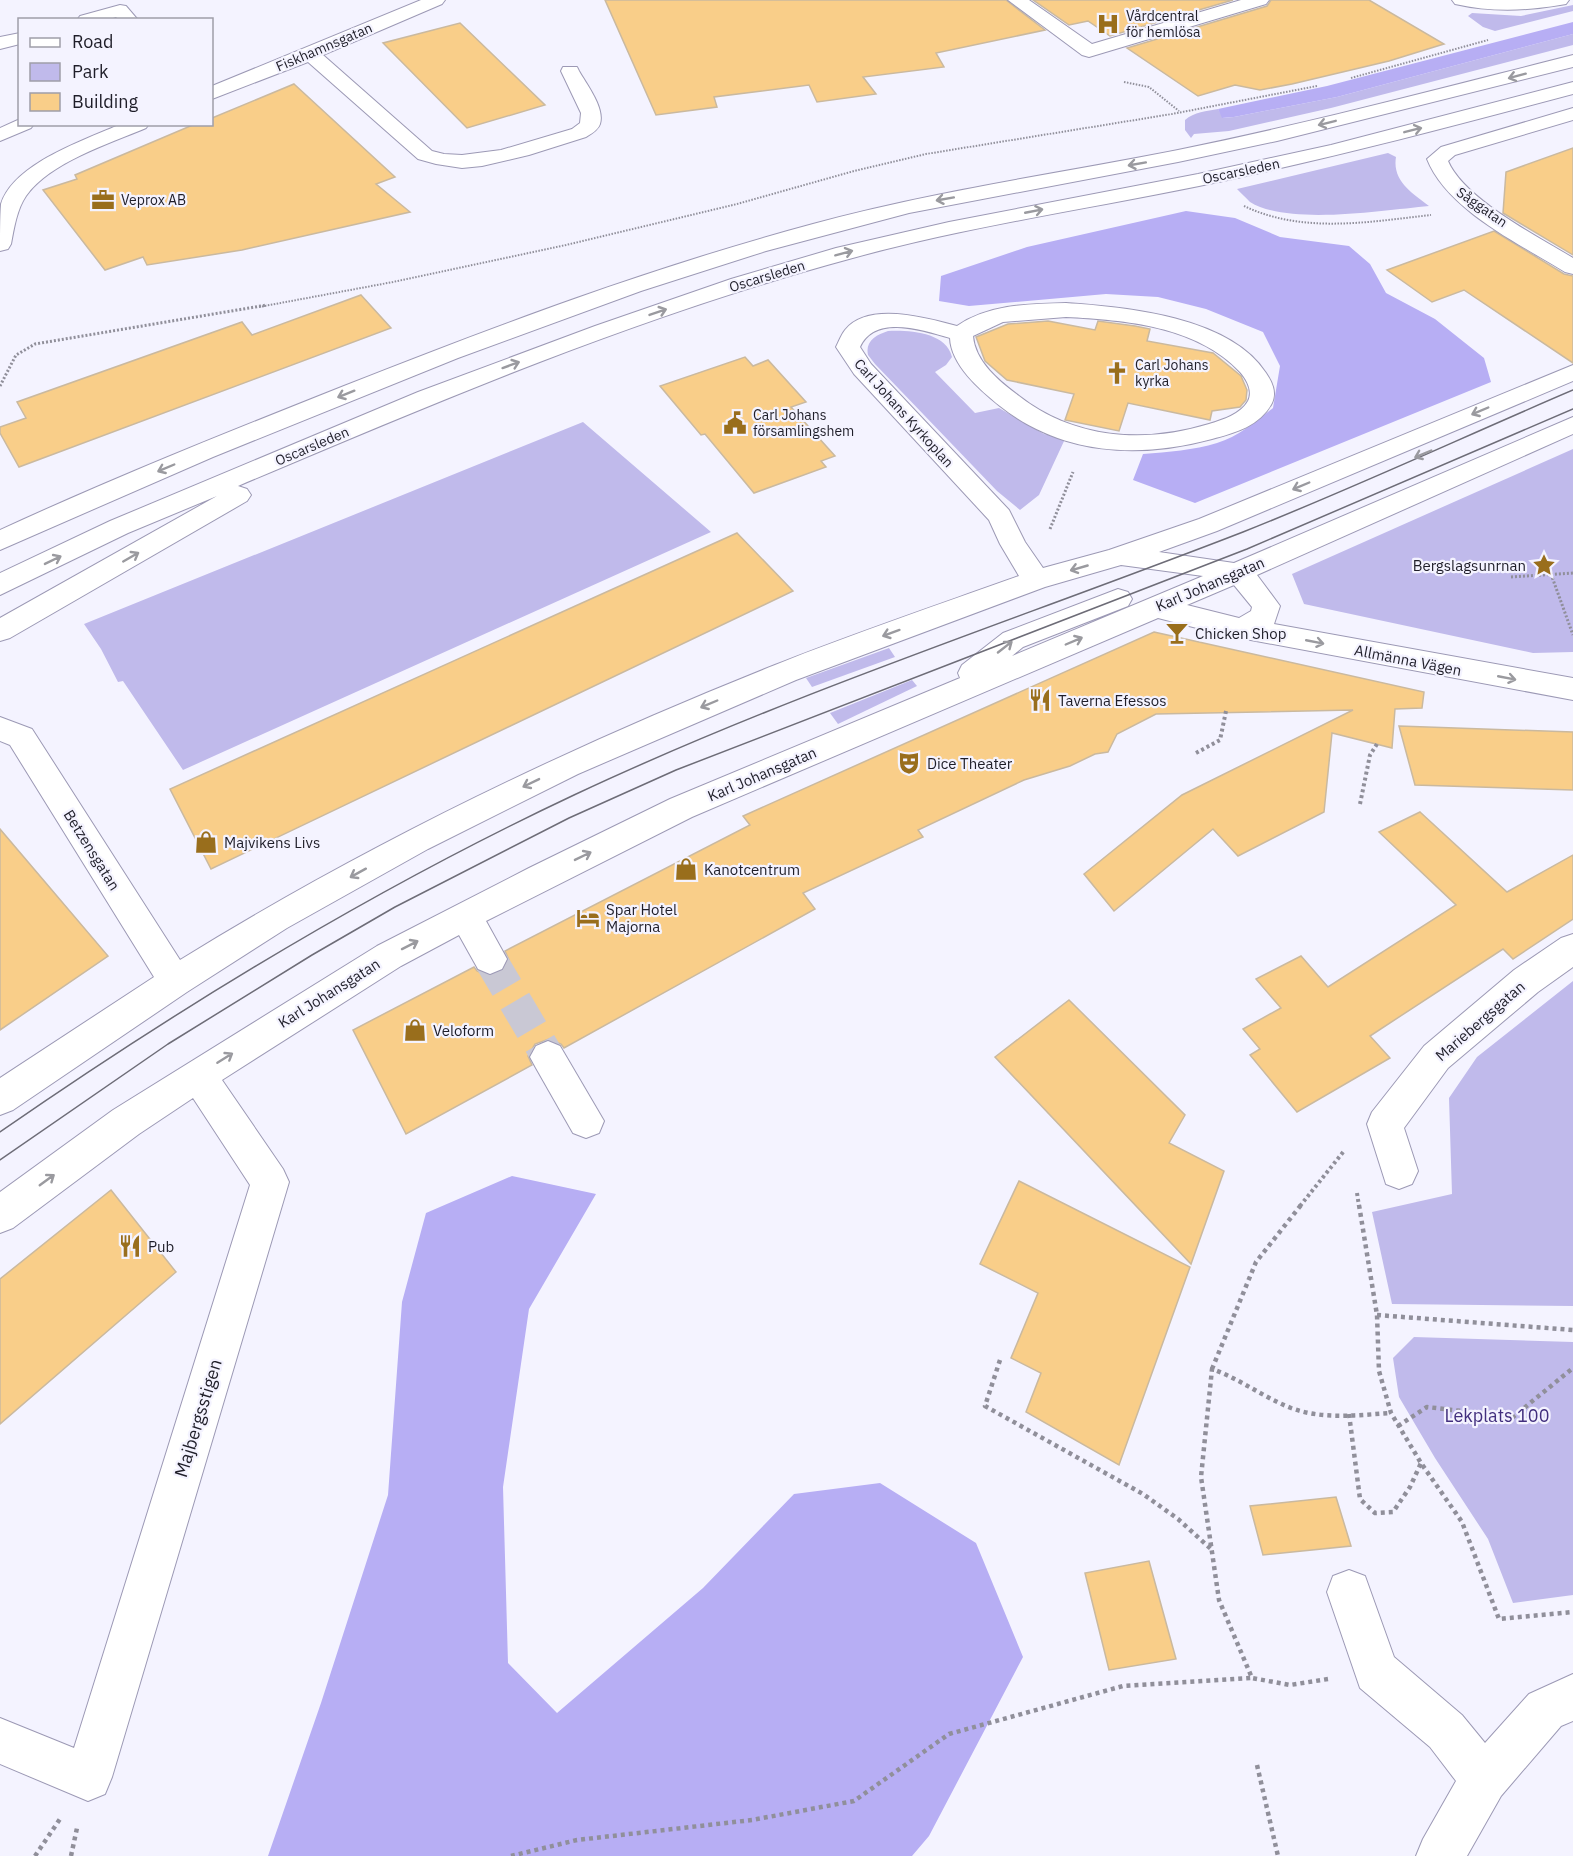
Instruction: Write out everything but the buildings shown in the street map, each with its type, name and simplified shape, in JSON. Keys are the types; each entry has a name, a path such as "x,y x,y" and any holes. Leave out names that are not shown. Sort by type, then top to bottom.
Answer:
{"main road":[{"name":"Fiskhamnsgatan","path":"213,93 435,0"},
{"path":"1017,0 1089,51 1260,0"},
{"path":"1461,0 1496,5 1529,5 1560,0"},
{"path":"93,18 120,10 127,18"},
{"path":"0,43 18,38"},
{"path":"310,54 425,155 441,162 483,160 579,134 590,125 591,113 570,71"},
{"name":"Oscarsleden","path":"0,539 212,448 439,356 581,304 731,253 931,201 1176,157 1309,128 1573,61"},
{"name":"Oscarsleden","path":"0,585 119,527 456,385 739,284 844,253 949,228 1198,180 1322,153 1573,88"},
{"name":"Såggatan","path":"1573,114 1448,151 1437,159 1438,167 1444,178 1477,207 1573,267"},
{"path":"0,135 20,126"},
{"path":"0,244 16,194 26,183 78,151 134,126"},
{"path":"1066,310 1128,315 1163,323 1233,351 1257,376 1262,396 1250,415 1235,424 1204,434 1158,444 1134,445 1086,440 1058,431 1013,405 971,362 960,342 961,334 973,324 985,319 1015,312 1066,310"},
{"name":"Carl Johans Kyrkoplan","path":"961,334 925,324 883,321 869,323 858,329 850,338 848,347 862,369 999,516 1012,544 1036,580"},
{"path":"0,1098 175,981 285,912 417,840 567,766 765,680 1036,580 1117,557 1208,525 1573,372"},
{"path":"946,612 1076,595 1233,536 1573,390"},
{"path":"943,696 1013,640 1199,568 1573,409"},
{"name":"Karl Johansgatan","path":"0,1215 126,1122 389,956 681,808 1237,573 1573,425"},
{"path":"0,631 198,519 348,430"},
{"path":"1117,557 1166,561 1237,573 1258,593 1266,606 1264,617 1243,628"},
{"name":"Allmänna Vägen","path":"1155,608 1243,628 1573,689"},
{"name":"Betzensgatan","path":"0,728 21,737 175,981"},
{"path":"466,916 490,959"},
{"name":"Mariebergsgatan","path":"1385,1124 1436,1057 1526,981 1573,948"},
{"path":"548,1056 586,1121"},
{"name":"Majbergsstigen","path":"0,1741 88,1777 270,1182 198,1075"},
{"path":"1385,1124 1400,1172"},
{"path":"1350,1592 1376,1672 1446,1731 1484,1779"},
{"path":"1440,1856 1484,1779 1545,1710 1573,1697"}],"path":[{"path":"1351,78 1496,38"},
{"path":"1124,82 1149,87 1180,111"},
{"path":"0,386 17,351 30,344 46,340 256,309 663,222 902,160 975,144 1180,111 1316,86"},
{"path":"1239,204 1267,217 1308,222 1428,215 1477,207"},
{"path":"1053,523 1075,470"},
{"path":"1511,577 1573,573"},
{"path":"1551,574 1573,635"},
{"path":"1196,753 1220,740 1226,711"},
{"path":"1360,804 1370,755 1377,744"},
{"path":"1252,1678 1219,1600 1201,1477 1212,1369 1256,1262 1357,1133 1385,1124"},
{"path":"1400,1172 1356,1188 1377,1315 1379,1371 1391,1413 1420,1463 1462,1522 1499,1619 1573,1612"},
{"path":"1377,1315 1573,1330"},
{"path":"1000,1360 985,1406 1143,1494 1178,1519 1211,1550"},
{"path":"1398,1426 1427,1407 1513,1417 1573,1368"},
{"path":"1212,1369 1224,1372 1263,1394 1303,1412 1325,1416 1391,1413"},
{"path":"1349,1414 1360,1499 1375,1513 1393,1512 1410,1487 1420,1463"},
{"path":"512,1856 577,1840 752,1820 854,1801 950,1734 1123,1686 1252,1678 1290,1685 1376,1672"},
{"path":"1257,1765 1278,1856"}],"green space":[{"path":"1573,5 1573,11 1495,31 1483,27 1468,16 1472,13 1521,16"},
{"path":"1573,34 1573,45 1331,108 1229,131 1194,134 1191,138 1185,130 1185,120 1201,112 1218,109 1223,118 1234,117 1337,97"},
{"path":"1388,153 1396,157 1400,180 1429,206 1363,213 1312,215 1288,213 1267,209 1250,202 1237,189"},
{"path":"888,331 926,334 942,342 952,357 946,365 935,372 975,413 999,408 1044,434 1065,439 1039,495 1020,510 997,491 875,364 868,355 868,346 876,337"},
{"path":"583,422 711,532 183,770 123,681 118,682 101,649 84,624"},
{"path":"1573,449 1573,652 1533,653 1304,604 1292,574"},
{"path":"889,648 895,657 812,687 806,678"},
{"path":"912,680 917,686 838,724 830,713"},
{"path":"1573,981 1573,1306 1392,1304 1372,1212 1452,1194 1449,1098 1477,1057"},
{"name":"Lekplats 100","path":"1414,1337 1573,1342 1573,1595 1513,1603 1488,1539 1435,1458 1399,1397 1393,1358"}],"shaded area":[{"path":"1573,22 1573,34 1337,97 1234,117 1222,118 1218,109 1327,86"},
{"path":"1186,211 1235,218 1280,237 1349,246 1370,264 1386,293 1435,319 1484,358 1491,382 1195,503 1133,480 1143,454 1190,449 1225,440 1247,428 1273,408 1280,366 1263,332 1206,309 1158,297 1106,294 969,306 939,301 941,276 1027,247"},
{"path":"512,1176 596,1194 529,1309 503,1487 508,1663 557,1713 703,1588 794,1494 880,1483 976,1543 1023,1657 929,1836 912,1856 268,1856 321,1703 388,1495 402,1302 426,1213"}],"tunnel":[{"path":"490,959 548,1057"}],"tram line":[{"path":"0,1132 138,1039 280,951 425,870 574,795 656,758 822,690 1285,515 1573,390"},
{"path":"0,1160 168,1044 312,955 395,907 569,818 676,770 1247,549 1573,409"}],"place":[{"name":"Vårdcentral för hemlösa","path":"1108,24"},
{"name":"Veprox AB","path":"103,200"},
{"name":"Carl Johans kyrka","path":"1117,373"},
{"name":"Carl Johans församlingshem","path":"735,423"},
{"name":"Bergslagsunrnan","path":"1544,565"},
{"name":"Chicken Shop","path":"1177,633"},
{"name":"Taverna Efessos","path":"1040,700"},
{"name":"Dice Theater","path":"909,763"},
{"name":"Majvikens Livs","path":"206,842"},
{"name":"Kanotcentrum","path":"686,869"},
{"name":"Spar Hotel Majorna","path":"588,918"},
{"name":"Veloform","path":"415,1030"},
{"name":"Pub","path":"130,1246"}]}
